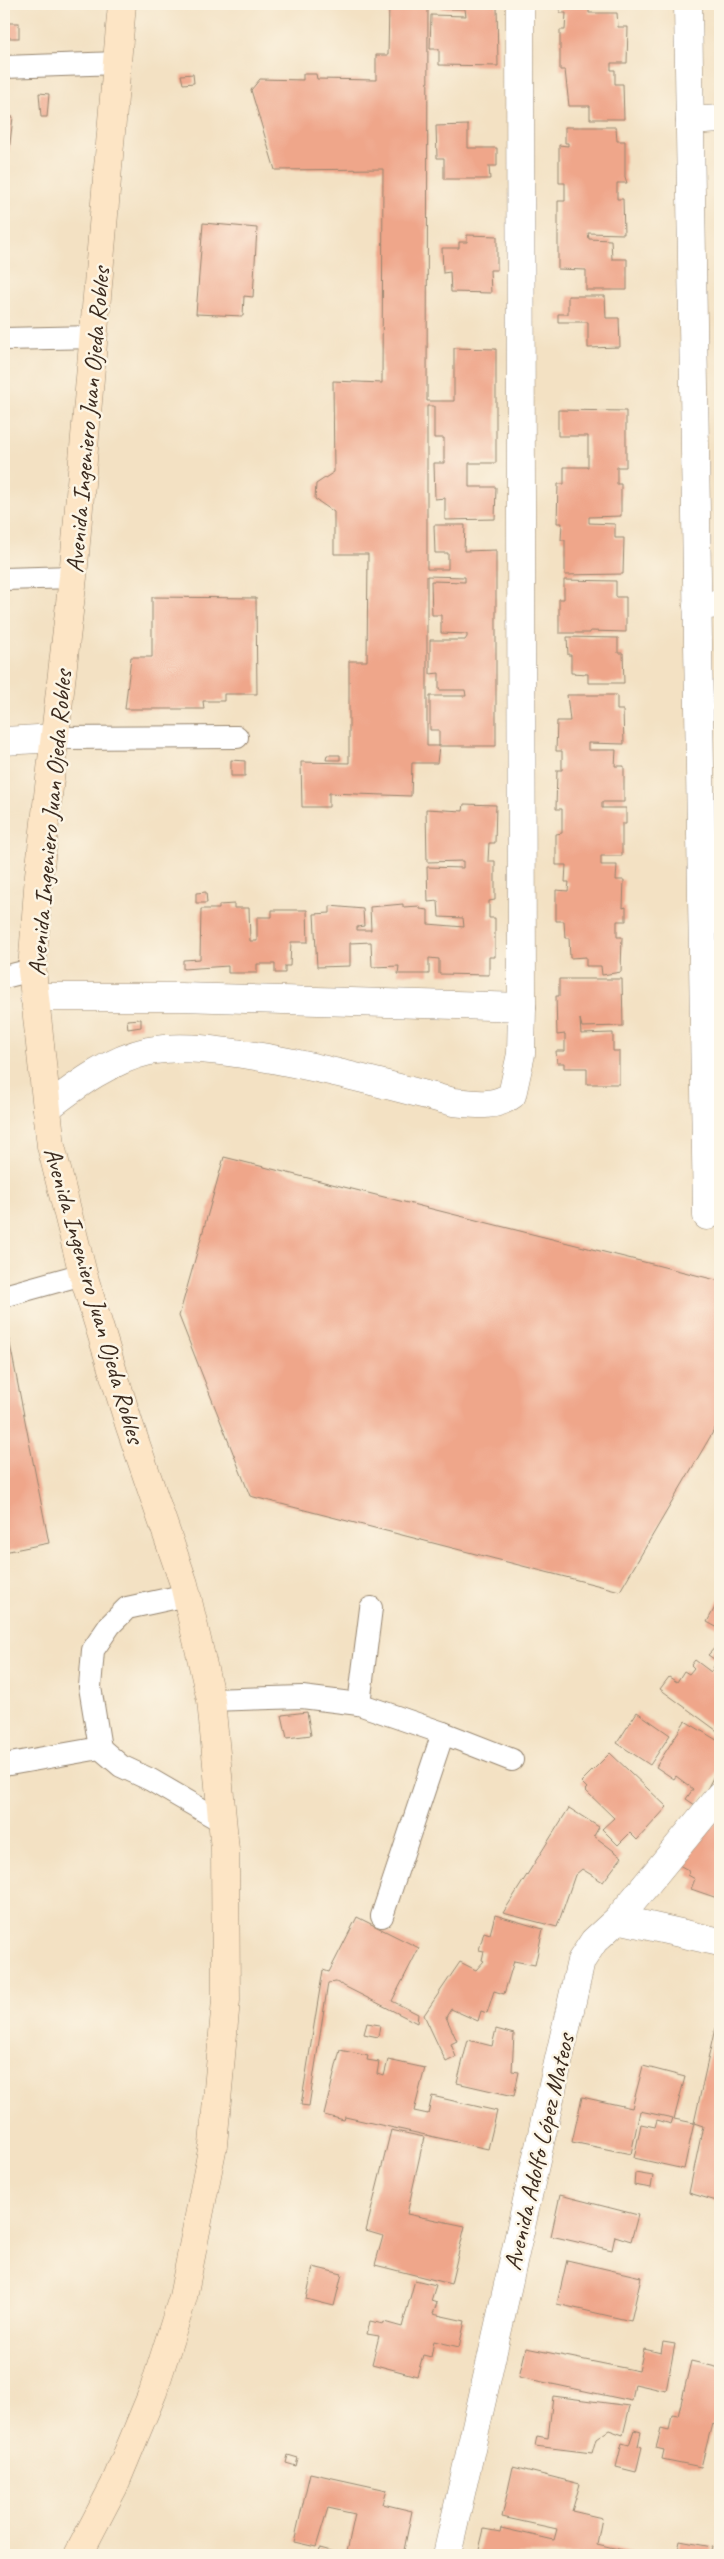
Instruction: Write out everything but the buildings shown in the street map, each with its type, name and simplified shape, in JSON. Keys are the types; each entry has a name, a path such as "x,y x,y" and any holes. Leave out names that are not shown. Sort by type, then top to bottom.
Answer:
{"main road":[{"name":"Avenida Ingeniero Juan Ojeda Robles","path":"78,2555 114,2486 153,2392 183,2297 213,2145 226,2000 225,1850 211,1700 187,1595 129,1424 83,1274 51,1146 32,970 39,875 74,577 122,4"}],"street":[{"path":"47,1108 78,1084 106,1068 149,1051 178,1048 215,1050 286,1061 454,1102 482,1105 501,1103 512,1094 517,1080 521,1054 522,1007 520,4"},
{"path":"688,4 690,121 708,536 708,1216"},
{"path":"690,121 720,119"},
{"path":"4,741 55,738"},
{"path":"34,997 181,997 522,1007"},
{"name":"Avenida Adolfo López Mateos","path":"447,2555 581,1961 594,1941 618,1919 720,1795"},
{"path":"618,1919 720,1942"}],"lane":[{"path":"4,67 118,63"},
{"path":"4,339 95,337"},
{"path":"4,579 74,577"},
{"path":"55,738 237,736"},
{"path":"4,977 32,970"},
{"path":"4,1296 83,1274"},
{"path":"187,1595 128,1608 110,1625 93,1650 90,1686 100,1748 121,1766 151,1780 223,1822"},
{"path":"359,1704 371,1608"},
{"path":"211,1700 302,1697 359,1704 443,1732 512,1760"},
{"path":"382,1916 443,1732"},
{"path":"4,1765 100,1748"}]}
